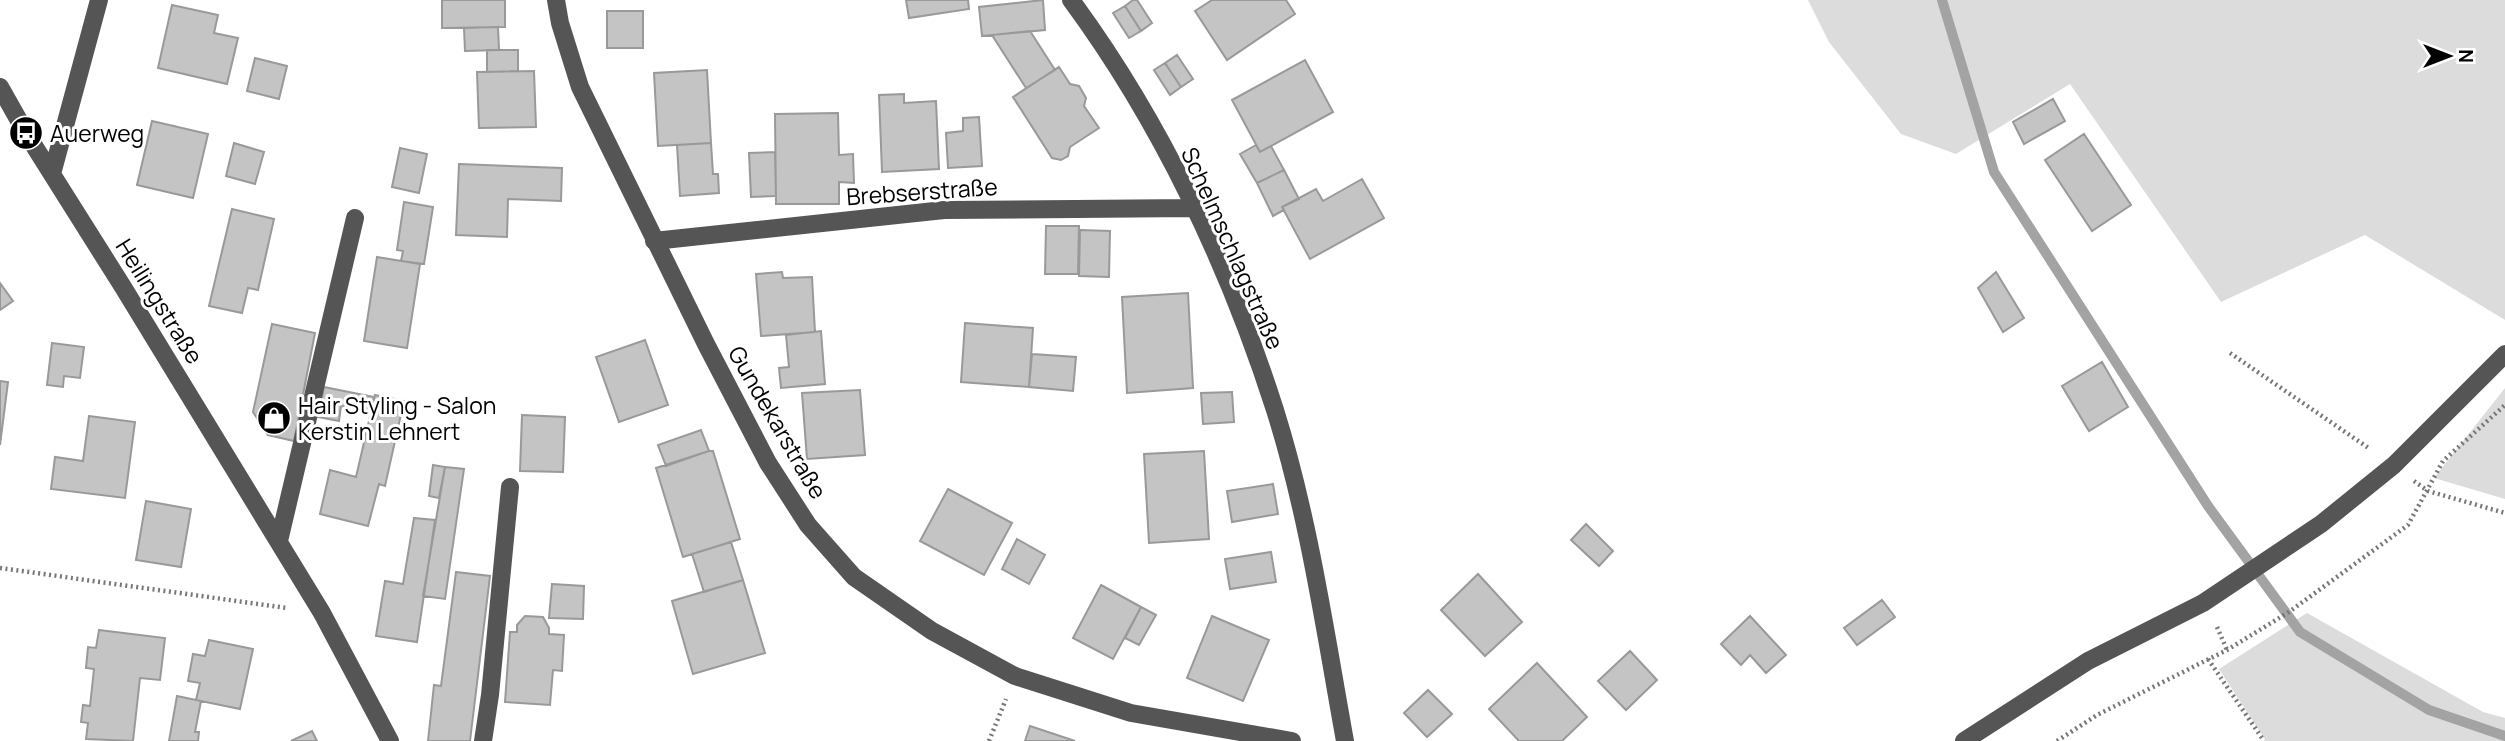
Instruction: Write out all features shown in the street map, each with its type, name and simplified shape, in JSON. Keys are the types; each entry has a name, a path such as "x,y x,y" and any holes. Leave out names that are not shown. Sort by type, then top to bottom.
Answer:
{"street":[{"path":"52,174 99,0"},
{"name":"Gundekarstraße","path":"556,0 560,23 580,87 654,241 768,463 808,525 854,577 932,631 1015,676 1131,713 1292,741"},
{"name":"Schelmschlagstraße","path":"1071,0 1099,38 1149,121 1193,208 1236,303 1275,411 1307,532 1345,741"},
{"name":"Heilingstraße","path":"0,87 322,613 390,741"},
{"name":"Brebserstraße","path":"654,241 944,210 1193,208"},
{"path":"279,541 355,218"},
{"path":"1964,741 2088,662 2203,603 2321,524 2394,465 2505,354"},
{"path":"483,741 492,683 510,487"}],"path":[{"path":"2230,353 2394,465"},
{"path":"2057,741 2097,715 2227,650 2288,612 2408,525 2443,461 2505,405"},
{"path":"2428,491 2505,513"},
{"path":"0,568 322,613"},
{"path":"2216,625 2227,650"},
{"path":"2208,659 2264,741"},
{"path":"989,741 1015,676"}],"shaded area":[{"path":"1808,0 2505,0 2505,320 2365,235 2221,302 2070,84 1956,154 1901,134 1829,42"},
{"path":"2505,388 2505,499 2434,478"},
{"path":"2307,613 2483,712 2505,718 2505,741 2266,741 2219,669"}],"building":[{"path":"442,0 505,0 505,27 442,28"},
{"path":"906,0 968,0 969,9 909,18"},
{"path":"1043,0 1045,30 982,36 979,7"},
{"path":"1137,0 1152,23 1141,31 1125,6"},
{"path":"1212,0 1286,0 1295,14 1227,60 1195,11"},
{"path":"172,5 218,15 214,33 238,38 227,84 158,68"},
{"path":"1125,6 1141,31 1129,38 1113,13"},
{"path":"607,11 643,11 643,48 607,48"},
{"path":"498,27 499,50 465,51 464,28"},
{"path":"1030,31 1055,70 1026,88 992,35"},
{"path":"487,50 518,50 518,71 487,72"},
{"path":"1177,55 1193,79 1181,87 1165,63"},
{"path":"255,58 287,66 279,99 247,91"},
{"path":"1305,60 1333,112 1260,152 1232,100"},
{"path":"1165,63 1181,87 1170,95 1154,70"},
{"path":"1059,67 1070,84 1079,86 1086,98 1084,106 1099,128 1070,147 1068,156 1061,160 1052,158 1013,97"},
{"path":"707,70 711,143 658,146 654,73"},
{"path":"534,71 536,127 479,128 477,72"},
{"path":"904,94 904,103 936,101 939,169 882,172 879,95"},
{"path":"2053,99 2065,121 2024,144 2013,122"},
{"path":"838,113 839,155 853,154 854,183 839,182 839,204 776,204 775,114"},
{"path":"979,117 982,166 948,168 946,133 963,131 963,118"},
{"path":"152,121 208,134 193,198 137,185"},
{"path":"2084,134 2131,205 2092,231 2045,160"},
{"path":"234,143 264,152 255,184 226,176"},
{"path":"711,143 713,174 718,174 719,193 680,196 677,145"},
{"path":"1256,145 1260,152 1271,146 1284,170 1257,183 1240,154"},
{"path":"400,148 427,154 419,193 392,187"},
{"path":"775,152 776,196 751,197 749,153"},
{"path":"459,164 562,168 561,201 508,199 507,237 456,235"},
{"path":"1284,170 1299,199 1282,207 1284,210 1273,216 1257,183"},
{"path":"1362,179 1384,218 1310,259 1282,207 1316,189 1323,201"},
{"path":"404,202 433,207 424,264 401,261 403,251 397,250"},
{"path":"232,209 274,219 258,290 248,288 242,313 209,306"},
{"path":"1046,226 1079,226 1078,274 1045,274"},
{"path":"1080,230 1110,231 1109,277 1079,276"},
{"path":"377,257 420,264 407,348 364,341"},
{"path":"782,272 783,278 812,277 815,332 761,336 756,274"},
{"path":"1996,272 2024,318 2003,332 1978,288"},
{"path":"0,283 13,301 0,310"},
{"path":"1188,293 1193,388 1127,393 1122,297"},
{"path":"965,323 1033,328 1029,387 961,382"},
{"path":"272,324 315,333 294,441 268,435 253,412"},
{"path":"821,331 825,384 781,388 779,368 789,367 786,335"},
{"path":"645,340 668,405 619,422 596,357"},
{"path":"52,343 84,347 80,378 64,376 63,387 47,385"},
{"path":"1032,354 1076,357 1073,391 1029,387"},
{"path":"2102,362 2128,407 2089,431 2062,386"},
{"path":"0,381 8,382 0,445"},
{"path":"324,387 374,397 371,411 341,406 339,421 318,417"},
{"path":"860,390 865,455 807,459 802,393"},
{"path":"1232,392 1234,422 1203,424 1201,393"},
{"path":"375,395 404,401 385,486 379,484 368,526 320,514 330,470 356,477"},
{"path":"522,415 565,417 563,472 520,471"},
{"path":"89,416 135,422 125,498 51,489 55,457 83,461"},
{"path":"701,430 709,451 666,466 658,445"},
{"path":"713,451 740,539 683,557 656,468"},
{"path":"1204,451 1209,539 1149,543 1144,454"},
{"path":"433,465 445,467 439,498 429,496"},
{"path":"445,467 464,469 445,599 423,596"},
{"path":"1273,484 1278,514 1232,522 1227,491"},
{"path":"948,489 1012,523 984,575 920,541"},
{"path":"146,501 191,509 181,567 136,560"},
{"path":"414,518 435,520 417,642 376,636 385,581 403,584"},
{"path":"1586,524 1613,551 1599,566 1571,540"},
{"path":"1017,539 1045,555 1029,584 1002,569"},
{"path":"731,542 743,580 704,592 692,554"},
{"path":"1271,552 1276,582 1230,589 1225,559"},
{"path":"456,572 490,576 470,741 428,741 434,685 441,686"},
{"path":"1478,574 1522,622 1485,656 1441,610"},
{"path":"743,580 765,653 693,674 672,601"},
{"path":"552,584 584,586 583,619 549,618"},
{"path":"1101,585 1141,607 1113,659 1073,638"},
{"path":"1882,600 1895,617 1857,645 1844,628"},
{"path":"1141,607 1156,615 1139,645 1125,638"},
{"path":"525,616 543,617 549,634 564,635 562,671 553,670 550,705 505,702 510,632 517,632 517,625"},
{"path":"1212,616 1269,640 1243,701 1187,678"},
{"path":"1750,616 1786,655 1766,673 1750,655 1741,665 1721,644"},
{"path":"99,630 165,638 160,680 140,678 133,741 86,739 88,723 81,722 83,705 90,706 94,669 86,668 88,647 96,648"},
{"path":"209,640 253,649 240,709 196,700 200,683 188,681 193,654 205,656"},
{"path":"1630,651 1657,680 1626,710 1598,681"},
{"path":"1537,663 1587,717 1562,741 1519,741 1489,709"},
{"path":"1428,690 1452,714 1427,737 1404,713"},
{"path":"177,696 201,701 195,732 199,732 198,741 169,741"},
{"path":"1030,726 1075,741 1025,741"},
{"path":"312,731 317,741 291,741"}],"waterway":[{"path":"1942,0 1994,172 2208,506 2300,632 2429,710 2505,736"}],"place":[{"name":"Auerweg","path":"26,133"},
{"name":"Hair Styling - Salon Kerstin Lehnert","path":"274,418"}]}
